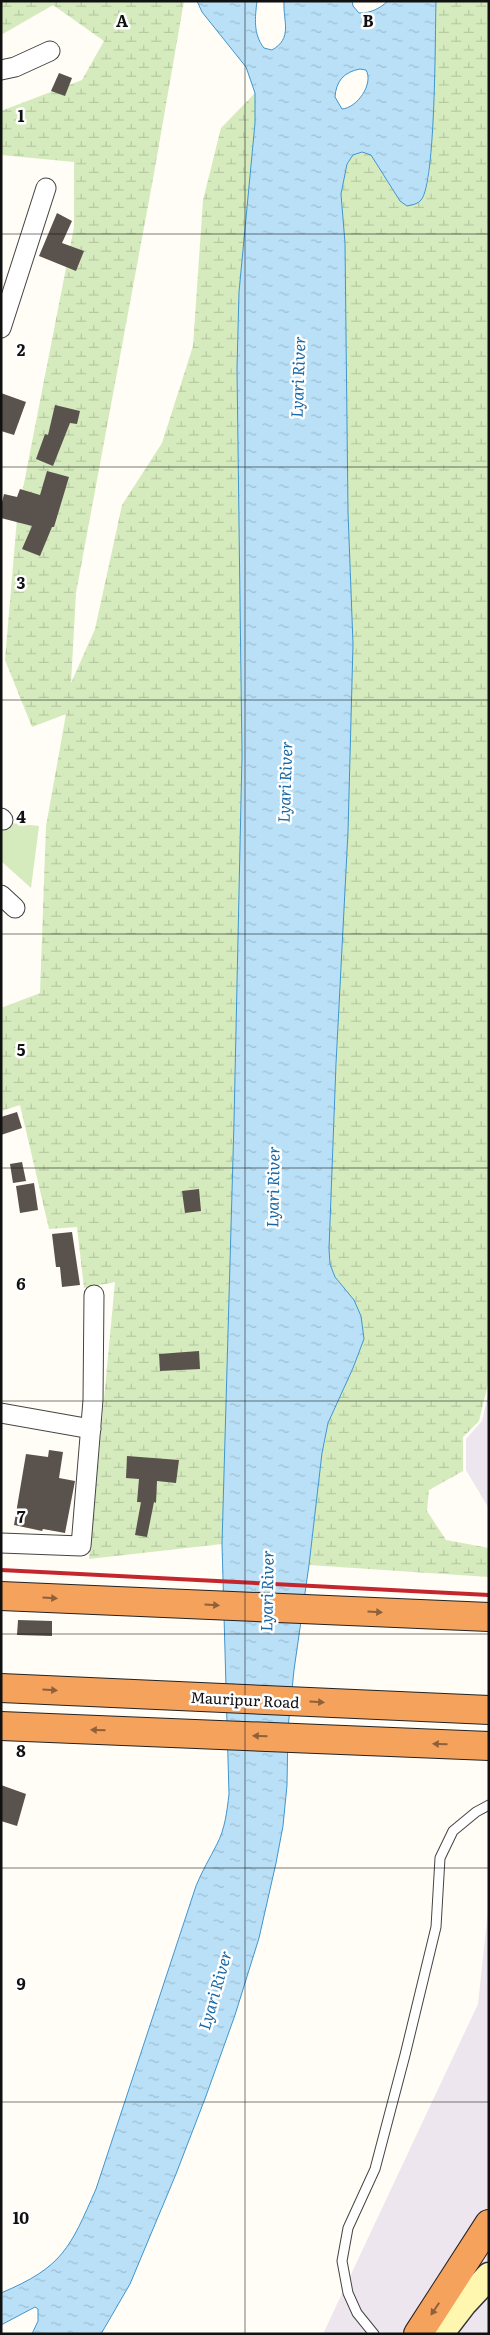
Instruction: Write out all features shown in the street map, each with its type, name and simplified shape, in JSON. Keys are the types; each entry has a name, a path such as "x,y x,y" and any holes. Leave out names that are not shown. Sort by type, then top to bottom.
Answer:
{"highway":[{"path":"1,1596 489,1617"},
{"name":"Mauripur Road","path":"1,1688 489,1710"},
{"path":"1,1726 489,1746"},
{"path":"418,2334 489,2224"},
{"path":"452,2284 489,2241"}],"street":[{"path":"1,70 14,67 50,51"},
{"path":"2,325 46,188"},
{"path":"1,895 15,908"},
{"path":"1,1543 81,1546 93,1400 94,1295"},
{"path":"1,1412 91,1429"},
{"path":"440,2334 463,2304 489,2276"}],"lane":[{"path":"374,2334 356,2313 348,2293 342,2261 348,2228 375,2169 405,2055 436,1927 440,1858 453,1831 476,1812 489,1805"}],"shaded area":[{"path":"489,1390 488,1507 466,1470 466,1439 482,1421"},
{"path":"489,1901 489,2334 323,2334 478,2004"}],"green space":[{"path":"1,1 184,1 76,593 71,683 95,629 122,505 162,443 193,346 203,200 221,128 255,93 255,123 239,292 237,368 242,755 222,1544 89,1559 115,1282 84,1288 77,1227 49,1229 20,1105 1,1111 1,1008 40,993 46,826 66,714 32,727 5,660 17,519 74,227 74,162 1,155 1,111 82,80 104,41 53,5 1,35"},
{"path":"436,1 489,1 489,1380 479,1421 463,1437 463,1471 429,1490 427,1511 446,1540 489,1548 489,1577 309,1565 322,1453 328,1423 364,1339 354,1300 335,1277 330,1264 329,1249 353,644 348,512 345,243 341,194 347,164 353,155 362,152 371,155 400,201 425,192 429,177 433,116"},
{"path":"1,822 39,826 31,888 1,861"}],"water":[{"name":"Lyari River","path":"197,1 257,1 256,31 264,48 272,50 279,45 285,35 284,1 352,1 353,6 359,13 375,10 388,1 436,1 435,73 430,166 426,188 421,200 407,206 400,201 371,155 362,152 353,155 347,164 341,194 345,243 348,512 353,644 348,832 329,1249 330,1264 335,1277 354,1300 361,1316 364,1339 328,1423 322,1453 294,1670 288,1728 287,1785 283,1826 259,1938 235,2015 176,2174 130,2284 101,2334 32,2334 38,2321 38,2309 35,2307 1,2325 1,2293 38,2274 51,2264 71,2241 87,2209 96,2189 196,1886 222,1832 229,1794 222,1544 242,755 237,368 239,292 255,123 255,93 246,67 202,12","holes":["360,69 366,70 368,82 363,94 348,108 342,109 335,97 339,82 349,72"]}],"building":[{"path":"59,73 72,78 65,96 51,91"},
{"path":"57,213 72,221 62,243 84,251 76,271 39,256"},
{"path":"1,393 26,402 14,435 1,431"},
{"path":"55,405 80,411 77,424 70,423 53,466 36,459 45,434 48,435"},
{"path":"47,471 69,477 54,527 52,527 40,556 22,549 32,526 1,518 1,506 4,494 17,497 20,489 40,495"},
{"path":"17,1112 22,1128 1,1135 1,1117"},
{"path":"22,1162 26,1181 13,1183 10,1164"},
{"path":"34,1183 38,1210 20,1213 16,1186"},
{"path":"199,1189 201,1211 185,1213 182,1191"},
{"path":"72,1232 80,1285 62,1287 60,1267 56,1267 52,1234"},
{"path":"199,1351 200,1369 160,1371 159,1354"},
{"path":"49,1450 63,1452 59,1478 75,1481 65,1533 43,1529 42,1531 14,1525 26,1454 48,1457"},
{"path":"127,1456 179,1460 176,1483 157,1481 156,1503 154,1502 147,1537 135,1535 141,1502 137,1502 139,1479 126,1478"},
{"path":"18,1620 52,1621 52,1636 17,1635"},
{"path":"1,1785 26,1794 17,1826 1,1821"}],"railway":[{"path":"1,1570 489,1595"}]}
